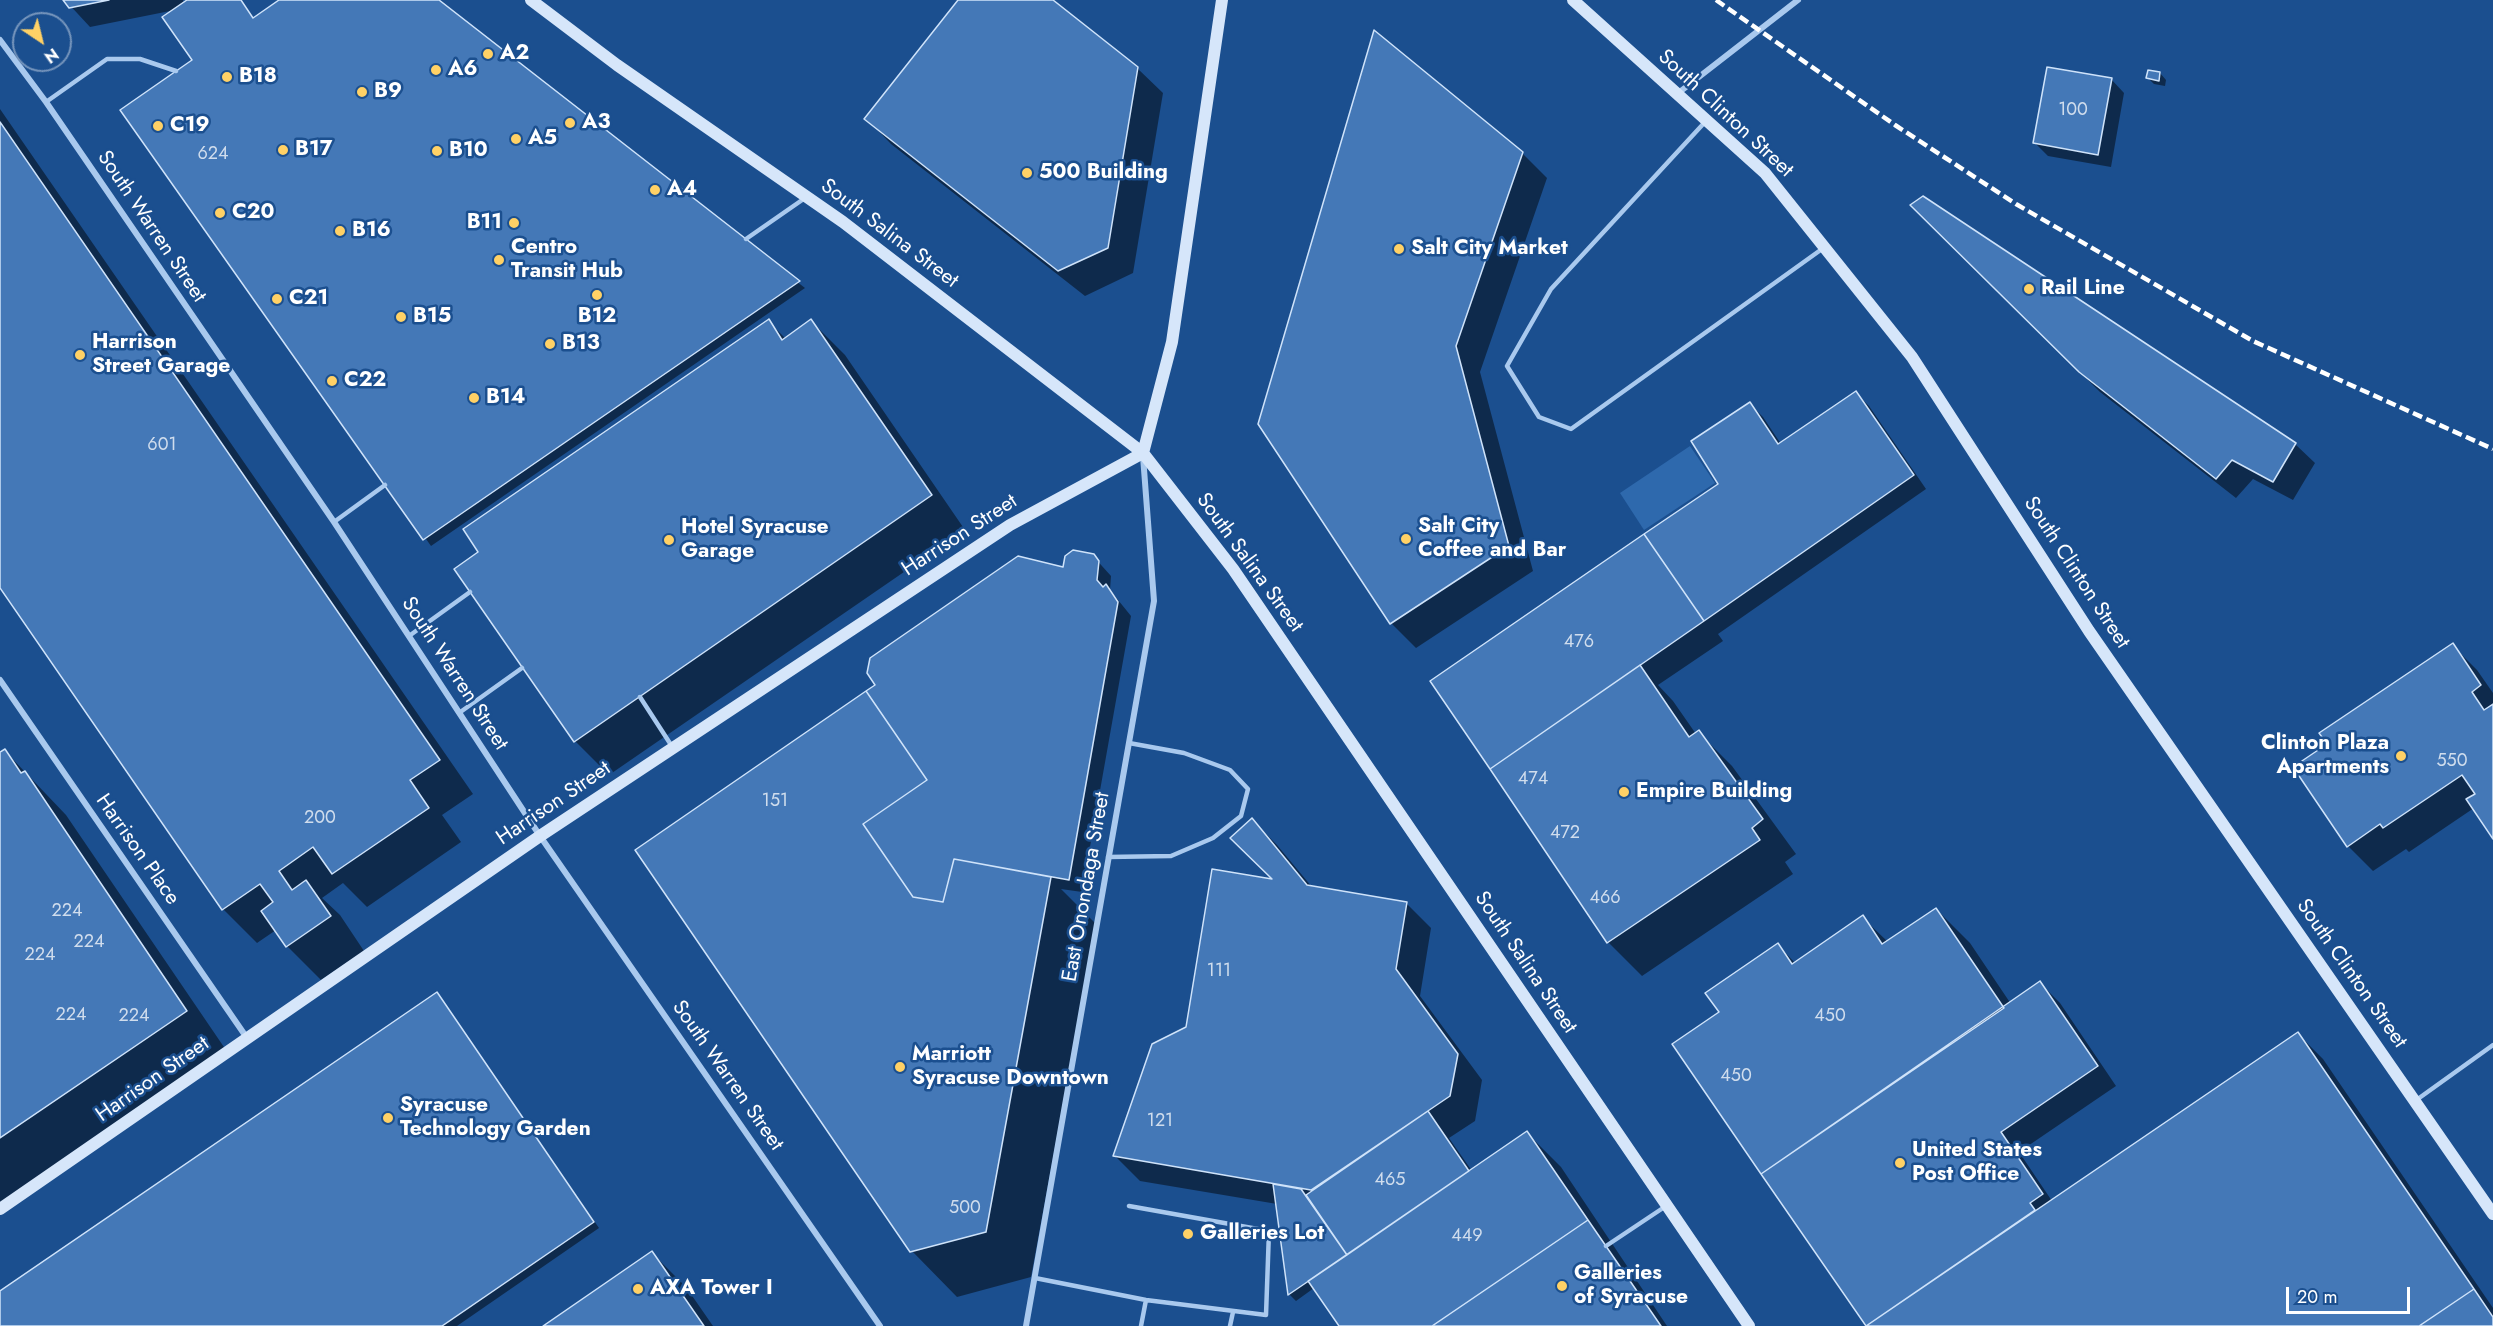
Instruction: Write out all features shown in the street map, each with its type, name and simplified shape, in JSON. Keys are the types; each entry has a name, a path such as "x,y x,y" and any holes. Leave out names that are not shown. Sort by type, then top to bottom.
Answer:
{"main road":[{"name":"South Salina Street","path":"531,0 617,64 843,222 1143,453 1233,569 1749,1326"},
{"path":"1143,453 1172,342 1222,0"},
{"name":"South Clinton Street","path":"1573,0 1765,173 1912,357 2065,595 2493,1214"},
{"name":"Harrison Street","path":"0,1209 540,836 1010,525 1143,453"}],"street":[{"path":"1677,93 1798,0"},
{"name":"South Warren Street","path":"0,40 46,102 334,522 540,836 880,1326"},
{"name":"East Onondaga Street","path":"1026,1326 1154,601 1143,453"},
{"name":"Harrison Place","path":"0,680 248,1038"}],"lane":[{"path":"46,102 107,60 140,59 176,72"},
{"path":"1707,120 1551,289 1507,366 1539,417 1571,429 1824,247"},
{"path":"746,239 807,197"},
{"path":"334,522 385,485"},
{"path":"409,636 470,592"},
{"path":"459,713 522,668"},
{"path":"640,697 673,748"},
{"path":"1108,857 1171,856 1213,838 1241,816 1248,789 1230,770 1184,753 1129,743"},
{"path":"2415,1101 2493,1045"},
{"path":"1035,1278 1146,1300 1266,1315 1269,1231 1129,1206"},
{"path":"1606,1246 1666,1206"},
{"path":"1141,1326 1146,1300"},
{"path":"1230,1326 1233,1312"}],"shaded area":[{"path":"1690,446 1715,483 1644,530 1620,493"}],"building":[{"path":"63,0 109,0 69,8"},
{"name":"Centro Transit Hub","path":"187,0 241,0 253,18 279,0 439,0 800,281 423,540 120,110 192,60 162,17"},
{"name":"500 Building","path":"958,0 1053,0 1138,67 1108,248 1058,271 864,119"},
{"name":"Salt City Market","path":"1374,30 1523,152 1456,346 1509,546 1390,624 1258,424"},
{"path":"2047,67 2112,78 2098,155 2033,143"},
{"path":"2148,70 2160,72 2159,81 2146,78"},
{"name":"Harrison Street Garage","path":"0,122 440,760 410,780 429,808 332,874 313,847 279,871 292,890 306,880 331,916 286,947 261,911 273,902 260,884 222,910 0,588"},
{"name":"Rail Line","path":"1923,196 2296,443 2273,482 2232,460 2216,479 2079,372 1910,205"},
{"name":"Hotel Syracuse Garage","path":"769,319 782,340 811,319 932,495 574,742 454,569 478,552 463,529"},
{"path":"1856,391 1914,475 1704,621 1644,534 1718,484 1691,441 1750,402 1778,444"},
{"path":"1644,534 1704,621 1490,769 1430,681"},
{"path":"1073,550 1094,554 1099,561 1097,580 1103,587 1106,584 1118,602 1069,880 954,859 943,902 913,897 863,824 927,780 866,691 875,685 867,673 870,658 1018,556 1063,567 1065,556"},
{"name":"Clinton Plaza Apartments","path":"2453,643 2481,685 2472,692 2484,710 2493,704 2493,839 2466,799 2475,794 2462,775 2383,828 2380,824 2347,847 2293,767 2327,744 2319,733"},
{"name":"Empire Building","path":"1640,665 1689,737 1699,730 1763,819 1752,828 1760,840 1607,943 1490,769"},
{"name":"Marriott Syracuse Downtown","path":"866,691 927,780 863,824 913,897 943,902 954,859 1051,877 986,1232 910,1252 635,850"},
{"path":"5,749 21,773 25,771 187,1011 0,1138 0,752"},
{"path":"1252,818 1307,885 1407,902 1396,969 1458,1054 1450,1096 1311,1190 1113,1156 1152,1044 1186,1027 1212,869 1272,879 1230,838"},
{"path":"1936,908 2004,1008 1761,1174 1672,1044 1719,1012 1705,993 1778,943 1792,964 1863,915 1882,944"},
{"name":"United States Post Office","path":"2040,981 2098,1066 2001,1132 2043,1194 2030,1203 2035,1210 1866,1326 1761,1174"},
{"name":"Syracuse Technology Garden","path":"437,992 594,1222 442,1326 0,1326 0,1291"},
{"path":"2298,1032 2474,1289 2419,1326 1866,1326"},
{"path":"1428,1111 1469,1171 1347,1255 1306,1195"},
{"path":"1527,1131 1588,1220 1432,1326 1339,1326 1308,1281"},
{"path":"1273,1184 1301,1189 1347,1255 1288,1295"},
{"name":"Galleries of Syracuse","path":"1588,1220 1661,1326 1432,1326"},
{"name":"AXA Tower I","path":"652,1251 704,1326 543,1326"},
{"path":"2474,1289 2493,1317 2493,1326 2419,1326"}],"railway":[{"path":"1716,0 1895,125 2016,204 2253,341 2493,449"}],"place":[{"name":"A2","path":"488,54"},
{"name":"A6","path":"436,70"},
{"name":"B18","path":"227,77"},
{"name":"B9","path":"362,92"},
{"name":"A3","path":"570,123"},
{"name":"C19","path":"158,126"},
{"name":"A5","path":"516,139"},
{"name":"B17","path":"283,150"},
{"name":"B10","path":"437,151"},
{"name":"500 Building","path":"1027,173"},
{"name":"A4","path":"655,190"},
{"name":"C20","path":"220,213"},
{"name":"B11","path":"514,223"},
{"name":"B16","path":"340,231"},
{"name":"Salt City Market","path":"1399,249"},
{"name":"Centro Transit Hub","path":"499,260"},
{"name":"Rail Line","path":"2029,289"},
{"name":"B12","path":"597,295"},
{"name":"C21","path":"277,299"},
{"name":"B15","path":"401,317"},
{"name":"B13","path":"550,344"},
{"name":"Harrison Street Garage","path":"80,355"},
{"name":"C22","path":"332,381"},
{"name":"B14","path":"474,398"},
{"name":"Salt City Coffee and Bar","path":"1406,539"},
{"name":"Hotel Syracuse Garage","path":"669,540"},
{"name":"Clinton Plaza Apartments","path":"2401,756"},
{"name":"Empire Building","path":"1624,792"},
{"name":"Marriott Syracuse Downtown","path":"900,1067"},
{"name":"Syracuse Technology Garden","path":"388,1118"},
{"name":"United States Post Office","path":"1900,1163"},
{"name":"Galleries Lot","path":"1188,1234"},
{"name":"Galleries of Syracuse","path":"1562,1286"},
{"name":"AXA Tower I","path":"638,1289"}]}
